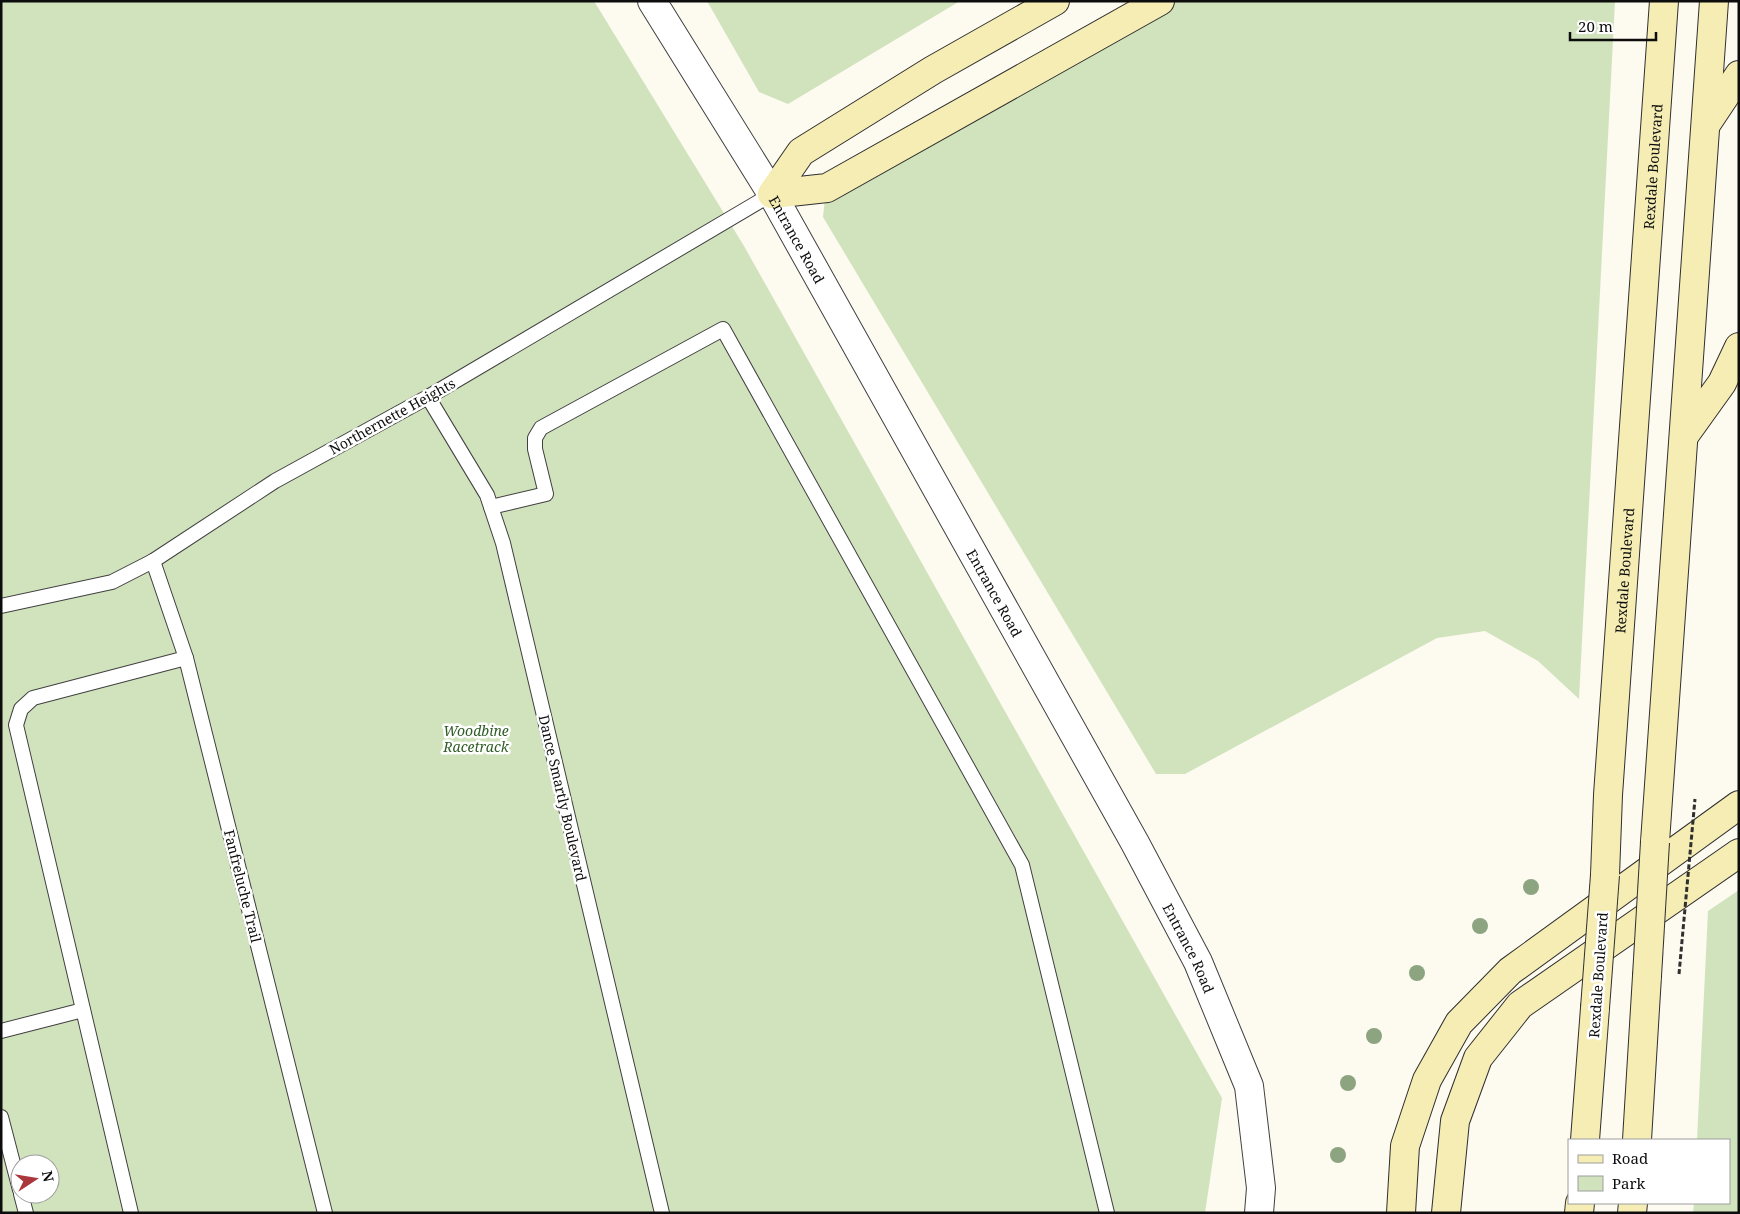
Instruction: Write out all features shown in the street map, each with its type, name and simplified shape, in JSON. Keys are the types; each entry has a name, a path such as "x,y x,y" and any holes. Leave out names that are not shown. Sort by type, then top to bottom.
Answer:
{"main road":[{"path":"772,194 801,152 934,70 1055,1"},
{"path":"772,194 827,188 1160,1"},
{"name":"Rexdale Boulevard","path":"1585,1139 1596,1008 1605,875 1608,795 1664,1"},
{"path":"1637,1139 1655,842 1714,1"},
{"path":"1706,125 1739,75"},
{"path":"1684,436 1722,383 1739,347"},
{"path":"1401,1213 1405,1146 1427,1080 1459,1022 1510,971 1739,805"},
{"path":"1446,1213 1455,1121 1478,1058 1520,1005 1739,853"}],"street":[{"name":"Entrance Road","path":"652,1 772,194 1136,843 1198,962 1249,1086 1261,1188 1259,1213"}],"lane":[{"name":"Northernette Heights","path":"1,606 112,582 153,561 275,482 428,396 772,194"},
{"path":"491,507 546,494 536,449 536,438 541,428 723,329 1022,865 1107,1213"},
{"name":"Dance Smartly Boulevard","path":"428,396 487,495 505,552 662,1213"},
{"name":"Fanfreluche Trail","path":"153,561 186,658 326,1213"},
{"path":"131,1213 16,725 21,709 32,698 186,658"},
{"path":"1,1031 83,1010"},
{"path":"1,1117 10,1154"}],"path":[{"path":"1679,974 1695,799"}],"green space":[{"name":"Woodbine Racetrack","path":"1,1 594,1 744,246 1222,1098 1205,1213 1,1213"},
{"path":"707,1 960,1 788,104 759,92"},
{"path":"1137,1 1615,1 1579,699 1538,661 1485,631 1437,638 1185,774 1156,774 823,217 827,180"},
{"path":"1739,890 1739,1213 1693,1213 1694,1204 1730,1204 1730,1139 1697,1139 1708,911"}]}
